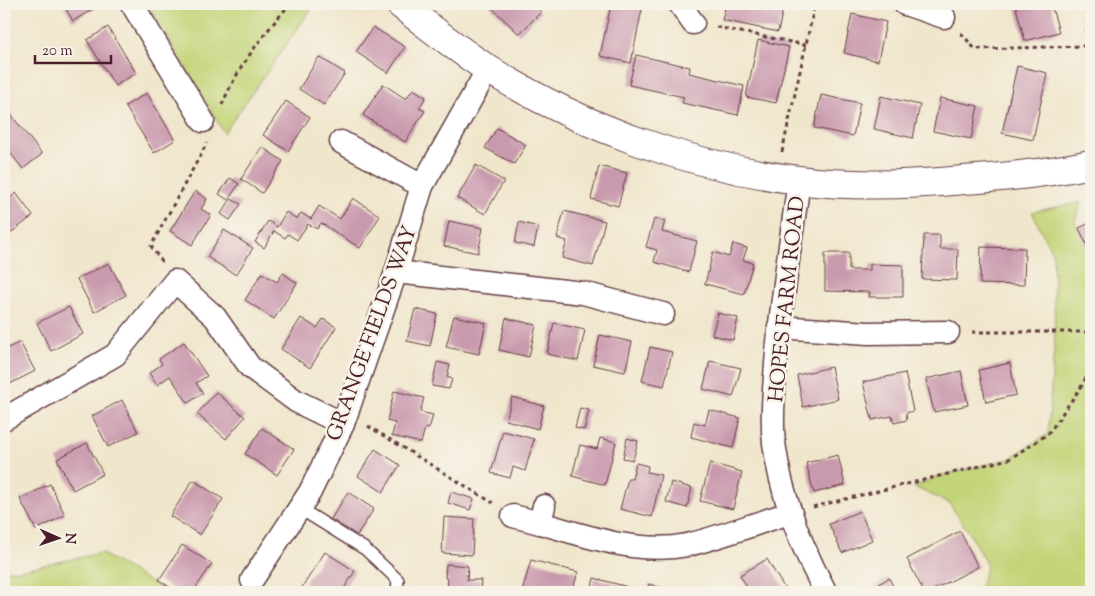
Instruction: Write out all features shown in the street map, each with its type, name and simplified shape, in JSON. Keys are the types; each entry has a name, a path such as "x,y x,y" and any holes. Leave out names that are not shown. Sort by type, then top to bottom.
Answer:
{"street":[{"path":"132,4 203,120"},
{"path":"400,4 488,69 563,110 631,140 725,167 788,178 926,183 1014,176 1091,164"},
{"path":"680,4 694,23"},
{"path":"905,4 944,17"},
{"name":"GRANGE FIELDS WAY","path":"252,580 310,492 345,418 396,272 422,186 488,69"},
{"path":"341,142 422,186"},
{"name":"HOPES FARM ROAD","path":"788,178 774,390 774,443 790,513 805,552 824,589"},
{"path":"396,272 583,293 663,314"},
{"path":"4,419 115,355 174,282 215,317 250,367 296,401 345,418"},
{"path":"779,327 868,333 948,332"},
{"path":"513,516 542,514 611,542 646,547 686,545 790,513"}],"lane":[{"path":"299,508 365,549 398,580 398,592"}],"path":[{"path":"788,178 806,45 815,4"},
{"path":"1088,4 1086,46 1091,58"},
{"path":"944,17 975,49 1086,46"},
{"path":"694,23 806,45"},
{"path":"948,332 1091,332"},
{"path":"790,513 1009,459 1048,434 1081,387 1091,368"},
{"path":"345,418 513,516"}],"green space":[{"path":"148,4 315,4 224,133"},
{"path":"1081,202 1075,221 1091,262 1091,592 978,592 987,566 970,534 949,503 914,487 939,476 1009,459 1048,434 1055,333 1053,255 1032,212"},
{"path":"101,553 167,592 4,592 4,570 20,570"}],"building":[{"path":"63,4 92,4 95,8 73,21"},
{"path":"488,4 533,4 541,12 519,34"},
{"path":"611,4 642,9 631,63 600,56"},
{"path":"726,4 784,4 778,32 722,20"},
{"path":"1015,4 1051,4 1059,32 1025,41"},
{"path":"852,14 886,22 878,61 844,53"},
{"path":"108,27 136,73 115,86 87,40"},
{"path":"373,27 405,47 388,73 356,52"},
{"path":"758,40 789,47 776,103 746,97"},
{"path":"636,55 690,67 689,73 744,86 738,115 682,103 684,97 629,85"},
{"path":"319,57 345,73 324,105 299,89"},
{"path":"1017,66 1047,73 1033,140 1002,133"},
{"path":"383,84 406,99 413,89 426,97 419,108 425,111 405,142 363,115"},
{"path":"147,93 175,140 154,153 125,106"},
{"path":"821,95 860,103 853,136 814,128"},
{"path":"881,96 920,105 913,138 874,129"},
{"path":"940,98 978,106 971,139 933,131"},
{"path":"286,101 310,117 288,151 263,135"},
{"path":"8,111 42,154 23,169 4,145 4,115"},
{"path":"497,128 526,145 514,164 485,148"},
{"path":"262,147 283,161 262,193 241,179"},
{"path":"476,165 504,181 485,214 457,198"},
{"path":"599,166 627,173 618,206 591,199"},
{"path":"230,178 239,184 228,200 219,194"},
{"path":"195,191 207,199 201,209 211,215 192,245 170,231"},
{"path":"16,193 33,216 4,238 4,203"},
{"path":"353,198 380,216 360,248 321,223 317,229 308,224 297,240 288,234 285,238 274,231 264,248 255,242 268,221 277,227 286,212 297,219 301,213 311,219 319,206 340,219"},
{"path":"231,199 241,204 230,220 221,214"},
{"path":"564,211 605,221 593,266 562,258 567,241 557,238"},
{"path":"654,219 665,221 662,232 697,241 689,272 654,262 657,250 646,247"},
{"path":"449,221 483,228 478,253 444,246"},
{"path":"519,222 538,227 534,247 515,243"},
{"path":"1090,223 1091,246 1088,248 1079,228"},
{"path":"224,230 253,248 236,275 207,257"},
{"path":"924,235 940,235 940,249 958,249 957,280 922,279"},
{"path":"733,244 747,248 743,260 753,263 744,294 705,284 713,252 729,257"},
{"path":"981,247 1025,248 1024,285 980,284"},
{"path":"825,253 849,253 849,270 870,270 870,264 903,265 903,297 869,297 870,292 825,291"},
{"path":"109,263 126,295 94,312 77,279"},
{"path":"262,273 277,282 283,273 297,283 274,319 245,300"},
{"path":"69,307 83,334 51,351 37,323"},
{"path":"415,309 437,314 430,346 407,341"},
{"path":"718,313 738,318 733,340 712,335"},
{"path":"454,316 486,323 479,354 446,347"},
{"path":"301,318 317,328 323,319 336,327 310,368 281,349"},
{"path":"506,318 536,325 529,357 499,350"},
{"path":"554,323 585,330 578,361 547,354"},
{"path":"600,335 632,342 625,372 593,365"},
{"path":"20,342 35,371 4,387 4,350"},
{"path":"184,342 207,376 196,383 203,393 188,403 170,376 157,385 149,373 162,364 159,359"},
{"path":"650,347 672,352 664,386 642,381"},
{"path":"710,361 741,368 733,397 703,389"},
{"path":"437,362 450,365 447,377 452,379 449,389 432,386"},
{"path":"1010,363 1016,395 986,402 979,370"},
{"path":"831,367 838,399 803,407 797,375"},
{"path":"961,371 968,405 934,412 926,379"},
{"path":"905,373 913,411 906,413 907,420 894,423 892,416 872,420 863,382"},
{"path":"394,391 424,398 420,412 433,415 429,429 425,428 421,443 392,436 395,423 387,421"},
{"path":"216,392 245,417 226,439 197,414"},
{"path":"512,397 544,406 538,429 506,420"},
{"path":"122,400 138,432 108,447 92,416"},
{"path":"580,408 589,410 584,430 575,428"},
{"path":"709,410 740,418 733,448 691,437 694,422 705,425"},
{"path":"262,428 294,449 277,475 245,454"},
{"path":"503,431 534,439 525,471 513,467 510,478 491,473"},
{"path":"600,438 616,442 605,485 572,476 580,445 597,449"},
{"path":"627,438 638,441 633,460 623,458"},
{"path":"87,443 103,474 73,490 57,459"},
{"path":"375,449 400,465 383,492 358,476"},
{"path":"838,455 845,485 814,493 806,463"},
{"path":"636,463 648,466 647,472 661,475 652,517 620,509 628,479 632,479"},
{"path":"710,463 742,472 733,509 700,501"},
{"path":"193,480 223,499 200,535 170,516"},
{"path":"671,482 692,488 687,508 666,502"},
{"path":"50,484 65,515 36,530 20,499"},
{"path":"348,492 374,509 357,535 331,519"},
{"path":"451,492 474,499 470,510 448,503"},
{"path":"860,511 872,540 842,553 829,524"},
{"path":"444,517 474,519 472,555 442,553"},
{"path":"960,531 978,567 929,592 924,592 907,559"},
{"path":"182,545 212,564 193,592 177,592 159,580"},
{"path":"325,552 355,571 342,592 331,588 328,592 299,592"},
{"path":"767,559 787,592 750,592 740,575"},
{"path":"531,560 578,572 572,592 522,592"},
{"path":"446,564 468,566 467,580 481,580 480,592 447,592"},
{"path":"594,578 628,587 626,592 591,592"},
{"path":"889,578 896,592 863,592 875,586"},
{"path":"649,584 674,592 647,592"}]}
